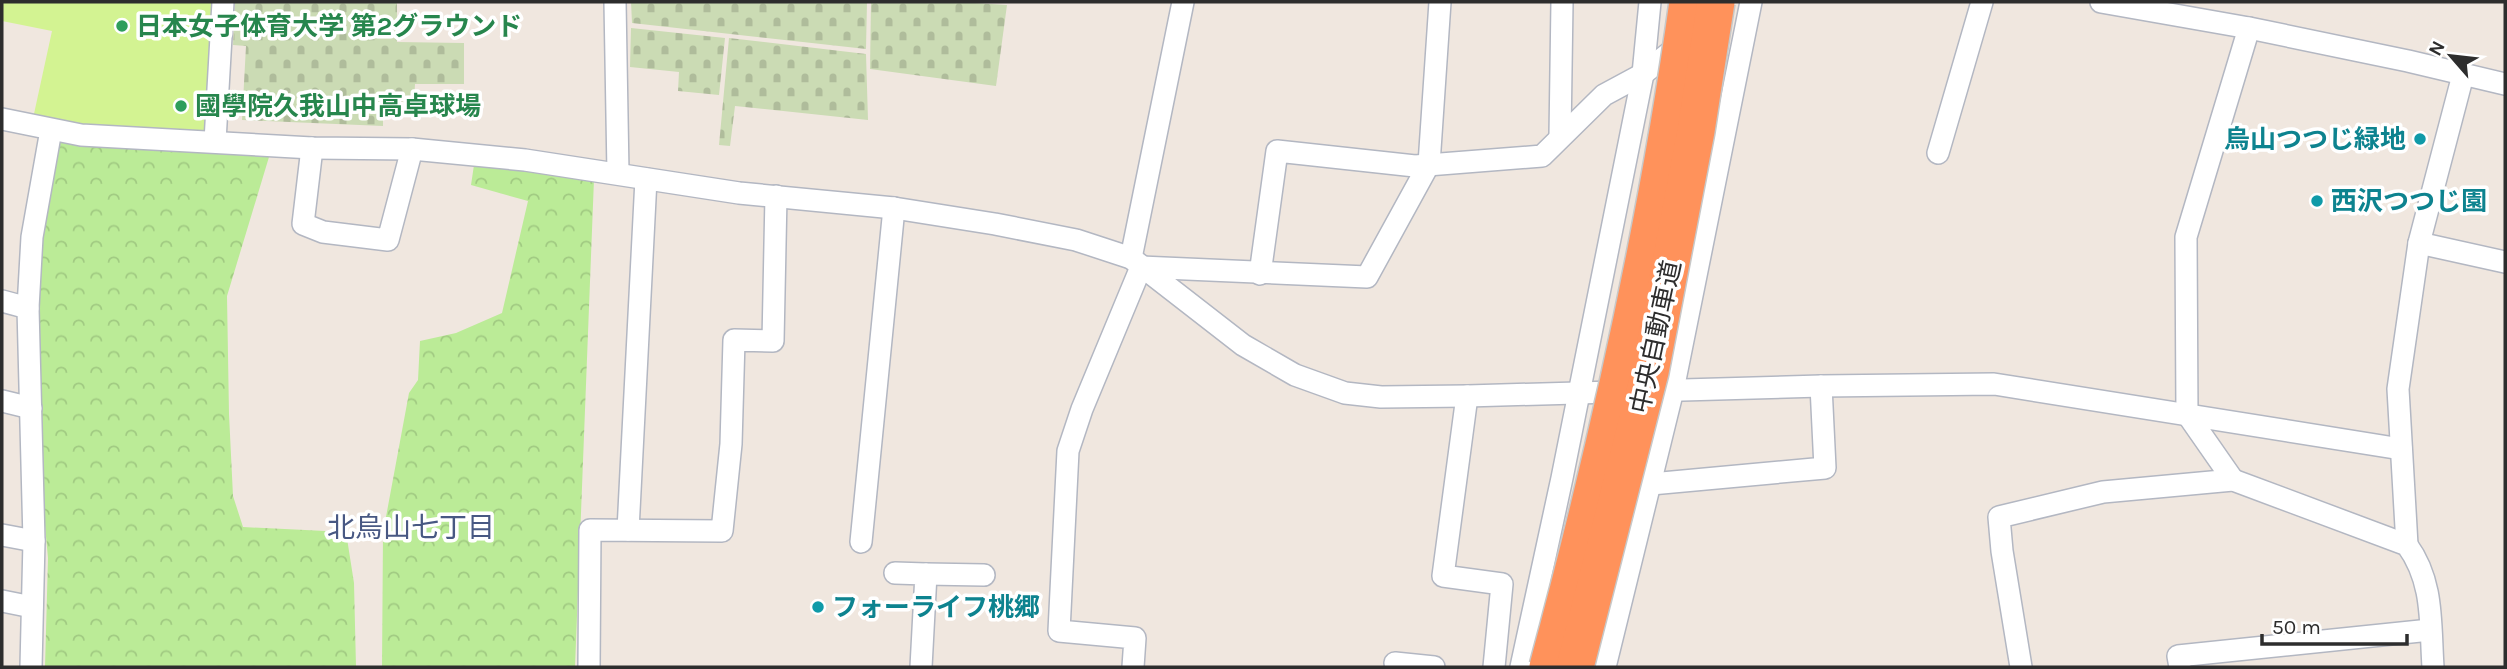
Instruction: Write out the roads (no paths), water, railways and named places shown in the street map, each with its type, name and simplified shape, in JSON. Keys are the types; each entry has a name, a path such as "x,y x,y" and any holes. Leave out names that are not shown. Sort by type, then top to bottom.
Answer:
{"highway":[{"name":"中央自動車道","path":"1548,667 1622,366 1668,131 1688,2"},
{"name":"中央自動車道","path":"1576,667 1650,373 1696,131 1716,2"}],"street":[{"path":"215,141 223,2"},
{"path":"615,2 618,173"},
{"path":"1133,667 1135,638 1059,632 1068,451 1136,263 1182,2"},
{"path":"2,119 51,130 158,140 312,148 412,149 525,160 646,179 894,208 995,223 1076,240 1136,263 1260,274 1367,277 1429,164 1440,2"},
{"path":"1560,136 1562,2"},
{"path":"1521,667 1643,74 1650,2"},
{"path":"1260,274 1277,151 1415,166 1542,156 1604,95 1643,74 1736,2"},
{"path":"1605,667 1673,390 1751,2"},
{"path":"1938,153 1982,2"},
{"path":"2101,2 2249,28 2505,84"},
{"path":"2233,480 2187,414 2186,237 2249,28"},
{"path":"2433,667 2428,587 2417,559 2407,545 2398,389 2419,243 2463,75"},
{"path":"31,667 34,541 28,308 32,237 51,130"},
{"path":"312,148 303,225 323,232 388,240 412,149"},
{"path":"628,530 646,179"},
{"path":"589,667 590,530 722,531 731,444 734,340 773,341 776,196"},
{"path":"861,542 894,208"},
{"path":"2419,243 2505,262"},
{"path":"1136,263 1244,345 1295,375 1345,393 1381,397 1467,396 1994,384 2401,449"},
{"path":"2,301 28,308"},
{"path":"1651,484 1825,468 1821,386"},
{"path":"1467,396 1443,576 1502,584 1494,667"},
{"path":"2,401 31,408"},
{"path":"2021,667 1999,517 2103,492 2233,480 2407,545"},
{"path":"2,535 34,541"},
{"path":"895,573 984,575"},
{"path":"921,667 926,574"},
{"path":"2,601 32,607"},
{"path":"2180,667 2178,656 2430,629"},
{"path":"1395,663 1434,667"}],"place":[{"name":"日本女子体育大学 第2グラウンド","path":"122,26"},
{"name":"國學院久我山中高卓球場","path":"181,106"},
{"name":"烏山つつじ緑地","path":"2420,139"},
{"name":"西沢つつじ園","path":"2317,201"},
{"name":"フォーライフ桃郷","path":"818,607"}],"district":[{"name":"北烏山七丁目","path":"411,527"}]}
